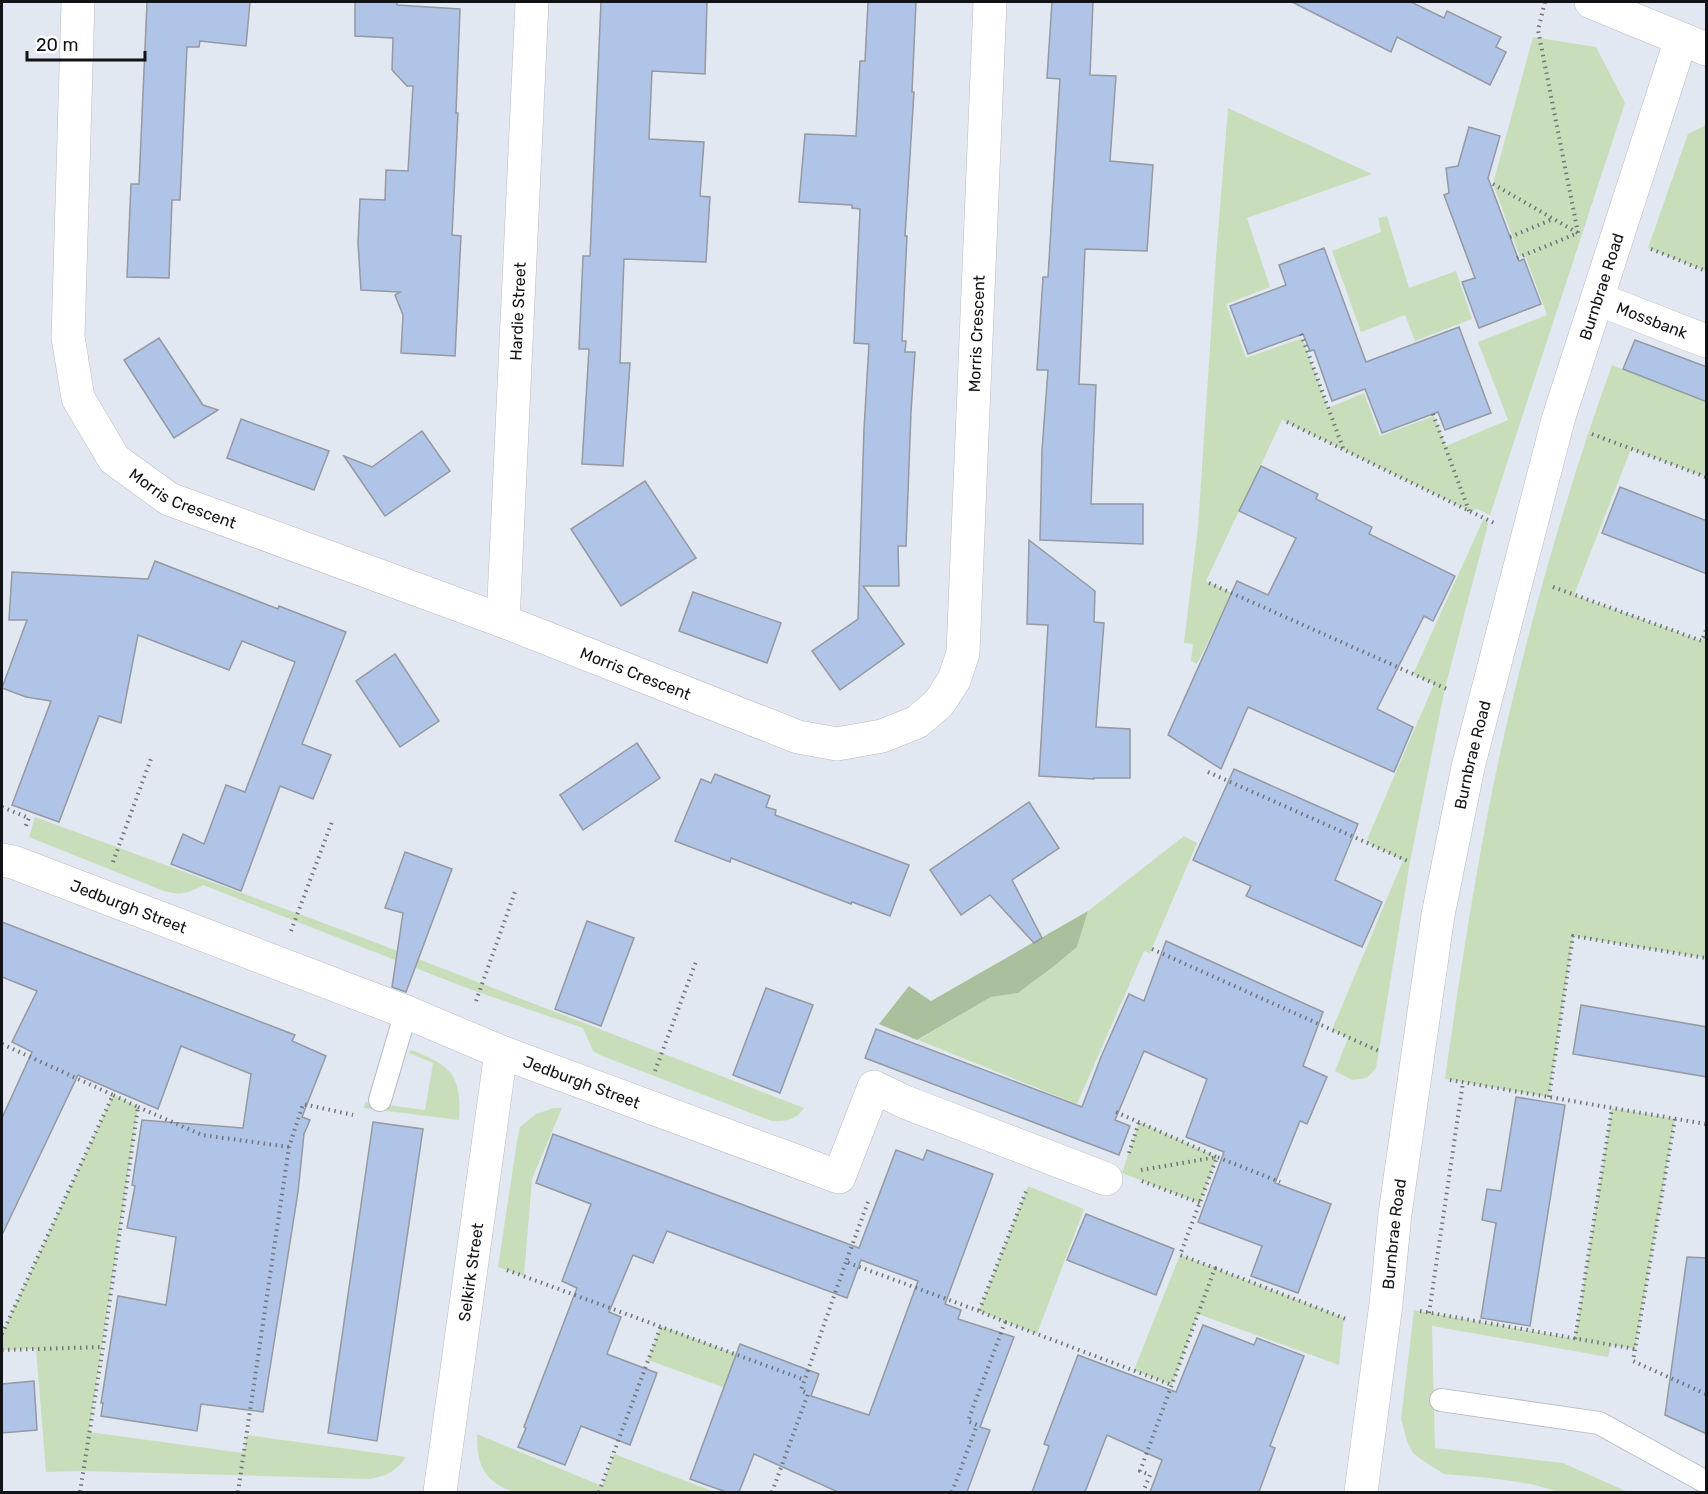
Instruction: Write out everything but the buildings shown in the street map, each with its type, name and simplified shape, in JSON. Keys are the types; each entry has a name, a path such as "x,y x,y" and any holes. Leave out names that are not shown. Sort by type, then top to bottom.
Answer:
{"street":[{"name":"Morris Crescent","path":"78,2 68,336 78,398 114,459 169,499 503,621 798,737 837,744 882,736 917,722 939,703 954,680 963,653 990,2"},
{"name":"Hardie Street","path":"503,621 532,2"},
{"path":"1591,2 1694,44"},
{"name":"Burnbrae Road","path":"1370,1491 1382,1332 1395,1214 1445,879 1467,766 1558,420 1615,245 1694,44"},
{"name":"Mossbank","path":"1598,299 1707,340"},
{"name":"Jedburgh Street","path":"2,860 279,963 501,1052 839,1177 874,1087 905,1102 1042,1154 1114,1176"},
{"name":"Selkirk Street","path":"440,1492 501,1052"}],"lane":[{"path":"381,1100 406,1012"},
{"path":"1440,1400 1599,1424 1707,1482"}],"path":[{"path":"1545,2 1538,30 1578,233"},
{"path":"1493,184 1578,233 1707,271"},
{"path":"1510,237 1553,219"},
{"path":"1518,258 1578,233"},
{"path":"1301,334 1343,449"},
{"path":"1433,414 1470,511"},
{"path":"1558,420 1707,477"},
{"path":"1287,422 1527,538"},
{"path":"1209,583 1483,706"},
{"path":"1563,591 1702,641 1707,630"},
{"path":"101,896 152,756"},
{"path":"1208,772 1445,879"},
{"path":"279,963 333,819"},
{"path":"464,1036 516,889"},
{"path":"1549,1097 1573,936 1707,958"},
{"path":"1152,949 1416,1068"},
{"path":"642,1105 697,959"},
{"path":"2,1044 202,1135 289,1147"},
{"path":"1457,1081 1707,1125"},
{"path":"1463,1082 1427,1312 1635,1349"},
{"path":"2,1334 113,1095"},
{"path":"238,1492 289,1147 303,1104 356,1116 360,1095 381,1100"},
{"path":"80,1492 138,1107"},
{"path":"1575,1339 1612,1108"},
{"path":"1116,1112 1280,1182"},
{"path":"1675,1119 1633,1361 1707,1394"},
{"path":"1114,1176 1139,1122"},
{"path":"979,1311 1042,1154"},
{"path":"1217,1157 1180,1255 1382,1332"},
{"path":"1114,1176 1217,1157"},
{"path":"1114,1176 1200,1203"},
{"path":"772,1492 808,1394 801,1390 872,1192"},
{"path":"472,1258 805,1380"},
{"path":"846,1262 1172,1385"},
{"path":"1143,1492 1150,1474 1140,1471 1215,1268"},
{"path":"952,1492 977,1425 968,1421 1005,1322"},
{"path":"600,1492 661,1326"},
{"path":"2,1350 103,1347"}],"green space":[{"path":"1533,37 1596,47 1625,103 1490,515 1477,509 1470,511 1282,420 1206,581 1232,593 1197,664 1191,661 1193,644 1184,643 1198,527 1228,108 1372,174 1247,218 1270,287 1226,304 1246,358 1302,338 1328,408 1364,393 1380,436 1434,416 1446,446 1508,420 1478,342 1547,315 1525,255 1520,257 1493,184"},
{"path":"1706,125 1706,271 1648,248 1688,134"},
{"path":"1387,216 1409,288 1456,271 1472,319 1415,341 1405,315 1361,332 1332,251 1381,232 1378,218"},
{"path":"1612,365 1706,402 1706,477 1631,449 1574,595 1702,641 1706,630 1706,958 1573,936 1549,1097 1445,1079 1478,867 1503,740 1552,551 1580,457"},
{"path":"1484,518 1488,524 1445,688 1410,862 1376,1068 1367,1078 1352,1080 1335,1071 1348,1038 1332,1030 1403,860 1366,842 1434,684 1413,674"},
{"path":"35,817 356,935 804,1108 790,1119 772,1121 602,1056 593,1051 583,1028 472,990 203,885 185,893 164,891 29,837"},
{"path":"1184,836 1197,843 1150,953 1144,951 1077,1104 918,1040 991,997 1018,993 1053,967 1077,947 1088,911"},
{"path":"1088,911 1077,947 1018,993 991,997 917,1040 879,1024 909,986 931,1001"},
{"path":"411,1050 436,1061 451,1074 458,1092 459,1120 364,1108 365,1102 425,1110 433,1063 409,1053"},
{"path":"113,1095 138,1107 89,1432 243,1453 247,1435 406,1457 395,1469 370,1479 46,1472 36,1349 2,1350 2,1334"},
{"path":"562,1108 532,1179 524,1276 498,1267 517,1141 520,1127 536,1114"},
{"path":"1612,1108 1675,1119 1635,1349 1611,1345 1608,1357 1432,1326 1435,1448 1563,1463 1628,1492 1559,1492 1531,1484 1444,1474 1413,1453 1401,1419 1414,1310 1575,1339"},
{"path":"1139,1122 1217,1157 1200,1203 1122,1173"},
{"path":"1028,1186 1084,1209 1037,1334 979,1311"},
{"path":"1180,1255 1344,1318 1339,1365 1198,1314 1172,1385 1134,1370"},
{"path":"661,1326 805,1380 800,1415 648,1360"},
{"path":"477,1434 602,1486 614,1454 715,1492 514,1492 495,1483 484,1470 478,1455"}]}
